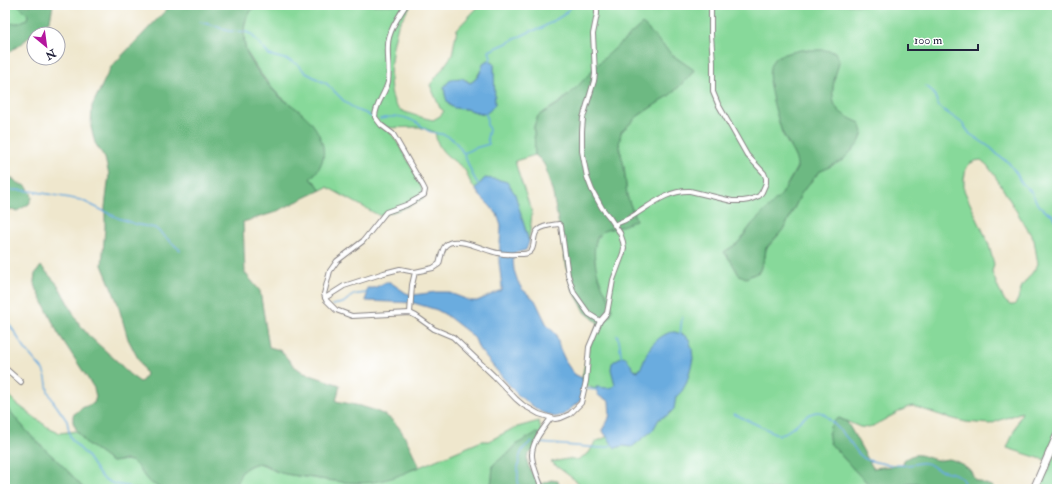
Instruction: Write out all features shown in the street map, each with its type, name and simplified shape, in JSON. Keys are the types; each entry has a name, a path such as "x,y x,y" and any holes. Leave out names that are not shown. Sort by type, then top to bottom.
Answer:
{"main road":[{"path":"1034,489 1057,436"}],"street":[{"path":"406,5 388,38 388,83 378,105 375,117 381,125 394,136 423,186 425,193 421,197 406,205 390,210 384,214 363,241 337,261 330,271 325,291 325,298 336,310 352,316 410,313 416,316 434,329 453,337 516,399 539,414 555,419 570,414 581,403 586,381 589,347 600,321 608,308 613,280 624,248 620,233 602,208 592,190 587,177 582,151 583,118 595,74 593,34 597,14 597,5"},
{"path":"614,225 676,192 684,191 732,201 743,201 759,196 766,183 766,178 760,168 747,155 718,104 713,92 711,5"},
{"path":"325,298 344,286 384,273 400,269 414,272 433,268 439,264 444,247 451,242 465,243 498,253 526,254 534,246 535,237 539,230 544,227 559,224 561,225 568,275 574,293 588,314 600,321"},
{"path":"410,313 414,272"},
{"path":"5,368 21,382"},
{"path":"542,489 531,454 536,440 551,418"}],"green space":[{"path":"5,5 18,5 28,15 27,19 19,23 5,24"},
{"path":"18,5 53,5 50,20 43,26 26,26 26,40 5,55 5,24 19,23 27,19 28,15"},
{"path":"171,5 256,5 248,16 245,24 244,42 248,55 260,75 276,93 301,112 313,125 323,144 324,151 318,170 310,179 316,183 321,190 273,213 243,222 245,273 260,291 269,347 280,350 294,366 304,373 340,385 336,401 373,410 392,420 400,429 411,448 419,466 414,469 385,480 365,483 349,483 285,474 278,472 264,464 258,463 246,468 230,489 165,489 149,482 132,461 125,460 112,462 86,443 77,431 73,422 73,415 82,408 94,403 96,397 94,388 58,333 37,290 34,281 35,274 41,266 58,285 78,322 88,335 129,374 140,382 143,380 146,374 128,339 117,301 102,265 105,207 109,175 105,158 95,143 91,127 92,106 111,67"},
{"path":"256,5 411,5 399,23 396,34 390,68 391,91 398,108 404,112 433,120 440,116 444,111 440,108 430,85 452,55 457,29 480,5 1057,5 1057,431 1045,460 1007,448 1022,412 990,424 966,422 913,406 908,407 869,428 860,427 839,418 830,443 874,489 576,489 579,483 551,462 567,459 577,460 589,453 595,442 611,435 615,397 585,385 582,378 587,353 598,323 600,282 596,272 594,250 595,243 600,233 636,220 627,196 624,167 619,145 621,132 638,116 670,95 688,78 694,70 672,55 646,27 560,102 538,116 534,126 535,155 515,161 532,213 529,242 525,228 485,178 475,189 464,169 446,155 441,148 437,141 435,132 419,127 387,128 412,168 421,186 424,197 403,208 380,216 327,187 321,190 316,183 310,179 317,171 305,116 272,88 258,70 245,49 244,29 247,16","holes":["491,61 493,62 494,67 488,112 483,114 452,107 448,104 444,87 466,80 470,83 476,78 481,69","839,61 833,83 833,98 835,105 839,112 845,117 860,123 842,160 819,172 802,192 786,225 766,249 765,257 759,272 739,275 724,252 738,243 752,224 782,194 798,165 797,160 782,133 769,81","981,160 987,165 1034,240 1038,264 1022,286 1018,299 1014,305 1010,305 1005,301 999,290 992,272 994,264 988,242 964,190 966,169 969,164"]},
{"path":"642,24 672,55 694,70 688,78 670,95 638,116 621,132 619,145 624,167 627,196 636,220 616,228 608,229 601,233 598,237 594,256 596,269 612,309 608,319 598,323 585,312 572,288 553,194 545,166 535,155 534,126 538,116 561,102 600,62"},
{"path":"801,50 825,50 835,52 839,61 833,86 833,100 839,111 860,123 863,132 859,143 843,160 819,172 802,192 786,225 766,248 765,257 759,272 746,278 739,275 724,252 738,243 752,224 782,194 797,168 796,158 782,131 775,110 769,79 772,62 777,57"},
{"path":"5,174 20,184 26,186 31,193 32,198 29,204 17,211 5,208"},
{"path":"5,385 11,398 17,404 50,429 59,433 77,431 86,443 112,462 125,460 132,461 149,481 165,489 84,489 66,469 31,436 5,407"},
{"path":"5,407 31,436 66,469 84,489 5,489"},
{"path":"839,418 847,422 873,468 903,465 904,460 913,455 920,455 938,460 949,459 954,460 969,469 975,480 995,489 927,489 926,487 917,483 908,483 899,489 874,489 830,443 829,432 831,425"},
{"path":"539,421 542,434 536,434 517,444 509,453 493,465 490,489 230,489 236,484 242,471 257,463 277,472 291,475 350,482 412,470 482,441 489,441 514,428"},
{"path":"536,433 540,434 535,451 531,452 527,457 528,465 537,480 542,484 551,480 558,481 559,489 490,489 493,465 509,453 517,444"},
{"path":"1057,448 1057,489 1040,489 1056,450"},
{"path":"908,483 921,484 927,489 899,489"}],"water":[{"path":"488,60 494,64 495,104 491,109 484,114 481,114 450,106 446,98 444,87 451,79 462,78 470,83 473,82 479,75 483,63"},
{"path":"485,178 507,182 515,194 529,242 526,250 515,253 513,259 514,270 518,282 522,289 535,300 547,325 556,334 560,349 567,364 574,374 582,378 584,383 581,400 563,415 554,417 541,412 519,396 479,349 475,339 446,315 437,310 414,303 366,301 367,288 374,288 386,282 390,282 406,293 413,295 447,292 471,301 477,301 502,290 499,262 501,226 497,214 475,189"},
{"path":"671,332 684,335 689,339 693,359 687,382 682,391 676,397 674,409 668,415 659,419 653,430 632,447 623,446 615,448 602,430 609,417 609,401 599,396 596,387 609,388 615,385 611,369 612,363 619,358 626,357 634,370 638,371 651,346 667,333"}],"waterway":[{"path":"490,61 491,57 489,51 531,31 540,29 565,14 571,5"},
{"path":"200,22 228,31 246,32 251,34 269,55 297,64 306,73 327,84 344,101 356,110 374,118"},
{"path":"926,86 934,94 939,107 962,123 970,134 1008,162 1017,174 1020,181 1032,193 1037,203 1045,211 1053,215 1057,223"},
{"path":"464,153 489,144 487,138 489,130 486,112"},
{"path":"380,119 396,116 404,117 433,133 449,137 456,143 463,153 474,178 480,186"},
{"path":"5,191 31,191 81,200 118,218 135,224 155,228 180,250"},
{"path":"332,305 343,303 353,295 367,293"},
{"path":"680,336 682,317"},
{"path":"5,320 10,325 25,349 43,370 48,391 67,421 70,436 73,441 87,456 104,479 114,484 133,489"},
{"path":"617,335 622,359"},
{"path":"587,389 598,390"},
{"path":"734,414 779,435 789,431 808,415 820,412 839,429 859,454 865,459 898,465 927,463 939,470 954,473 959,476 967,489"},
{"path":"519,489 518,473 520,456 524,448 532,441"},
{"path":"539,443 601,448 608,447 614,443"}]}
